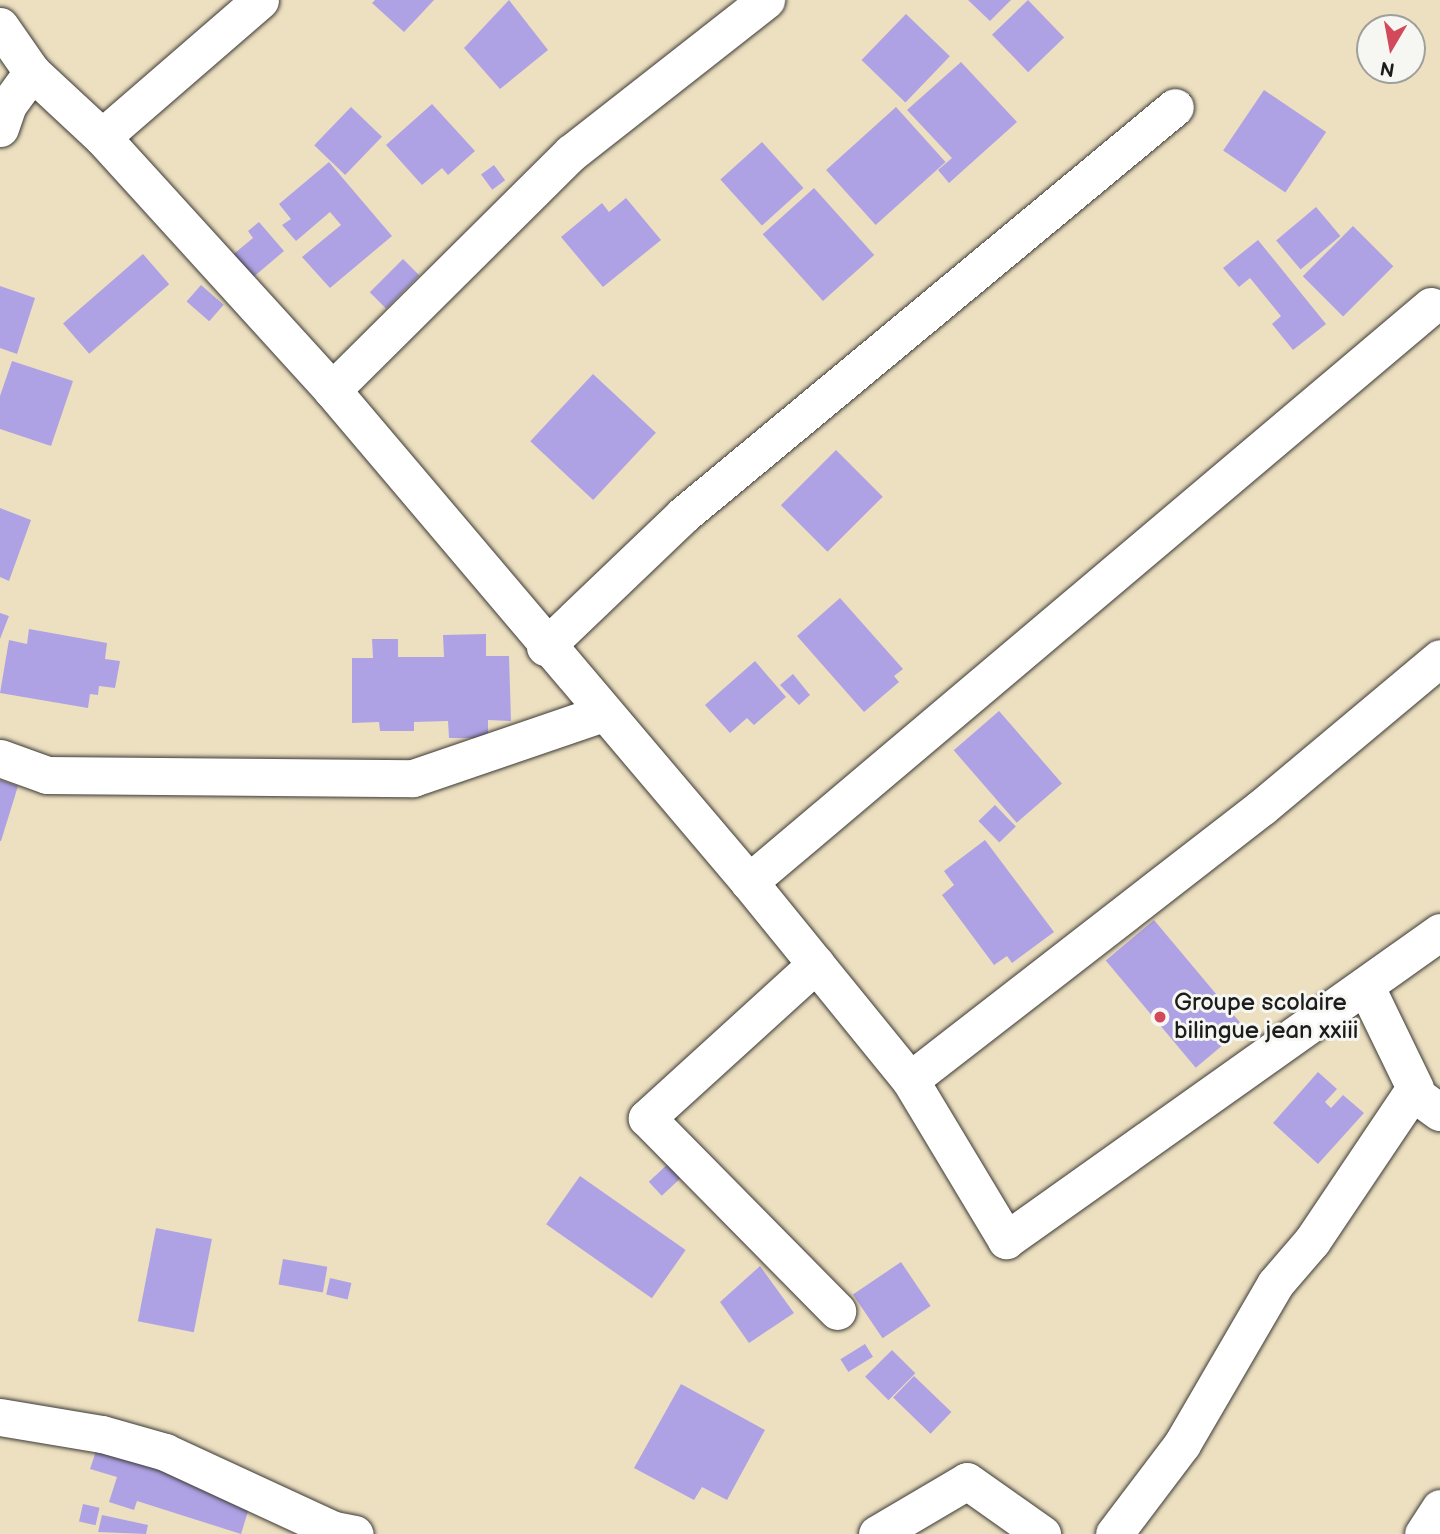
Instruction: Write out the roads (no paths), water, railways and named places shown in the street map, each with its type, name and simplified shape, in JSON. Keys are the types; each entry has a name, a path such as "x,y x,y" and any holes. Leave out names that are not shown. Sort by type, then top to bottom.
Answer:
{"street":[{"path":"102,137 260,0"},
{"path":"332,390 571,153 766,0"},
{"path":"0,26 32,72 102,137 332,390 545,647 749,882 911,1080 1006,1240 1440,932"},
{"path":"0,128 8,105 32,72"},
{"path":"545,647 683,515 1175,107"},
{"path":"749,882 1430,306"},
{"path":"911,1080 1262,807 1440,658"},
{"path":"0,758 47,775 413,778 603,713"},
{"path":"816,964 647,1118 837,1311"},
{"path":"1114,1534 1182,1444 1275,1284 1426,1102 1415,1088 1365,985"},
{"path":"0,1417 102,1434 164,1452 334,1530 355,1534"},
{"path":"877,1534 967,1481 1042,1534"},
{"path":"1423,1534 1440,1508"}],"place":[{"name":"Groupe scolaire bilingue jean xxiii","path":"1160,1017"}]}
